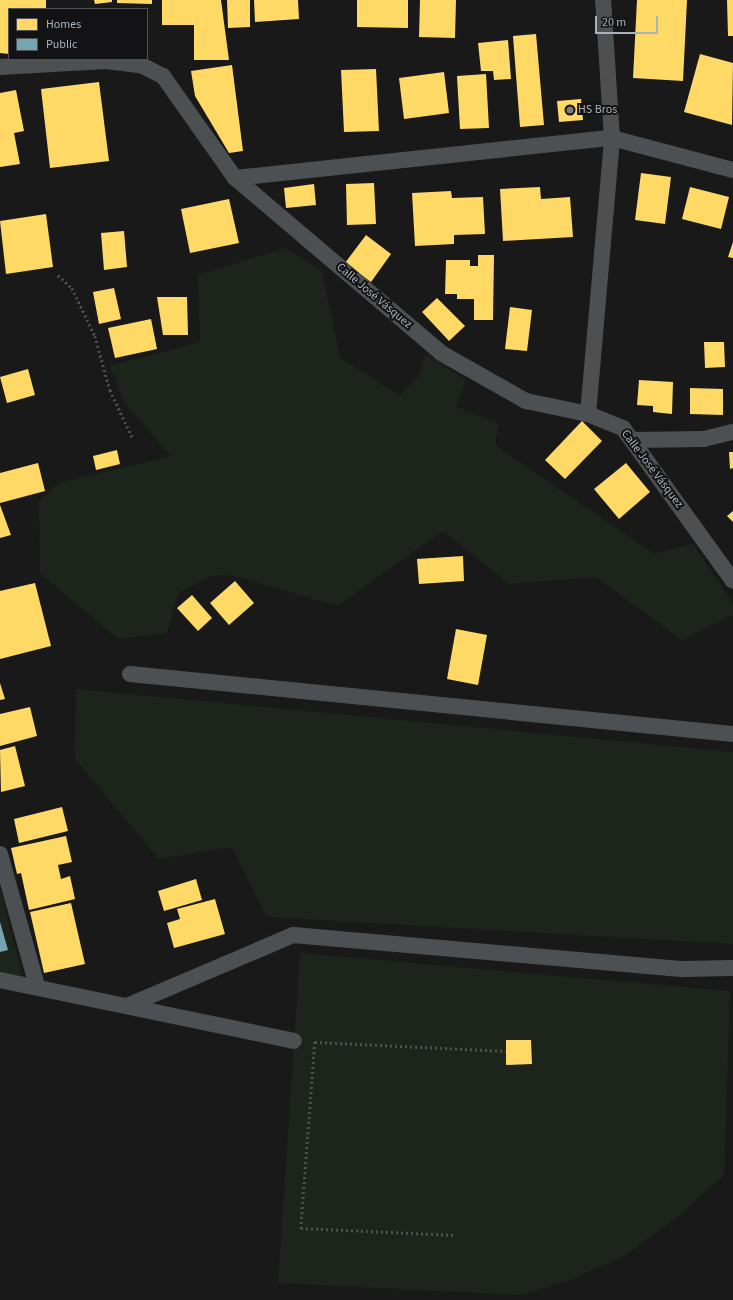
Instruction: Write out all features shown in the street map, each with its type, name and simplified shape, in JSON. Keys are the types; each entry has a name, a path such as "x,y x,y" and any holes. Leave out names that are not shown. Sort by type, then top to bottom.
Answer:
{"street":[{"path":"588,414 612,138 603,0"},
{"name":"Calle José Vásquez","path":"0,67 106,61 153,70 173,86 235,178 441,352 526,401 588,414 623,428 733,581"},
{"path":"235,178 612,138 733,170"},
{"path":"632,440 704,439 733,432"},
{"path":"130,674 733,734"},
{"path":"0,854 38,986"},
{"path":"129,1005 294,935 684,969 733,968"},
{"path":"0,980 38,986 294,1041"}],"path":[{"path":"58,275 72,288 95,336 110,390 132,437"},
{"path":"294,1041 506,1051"},
{"path":"315,1042 301,1228 456,1235"}],"shaded area":[{"path":"285,248 322,271 340,358 399,395 418,377 426,354 466,380 456,407 499,423 495,445 654,554 693,544 733,604 733,615 682,640 596,577 509,584 443,531 337,606 232,575 209,576 178,594 167,633 118,639 40,573 39,501 59,483 171,456 124,402 110,366 200,342 198,275"},
{"path":"76,689 733,752 733,944 267,917 232,847 159,859 75,759"},
{"path":"0,888 24,981 0,977"},
{"path":"300,953 730,991 724,1175 676,1218 624,1256 573,1279 522,1295 278,1283"}],"building: Homes":[{"path":"0,0 46,0 46,8 8,8 8,54 0,53"},
{"path":"94,0 112,0 112,2 95,4"},
{"path":"117,0 152,0 152,4 117,3"},
{"path":"162,0 221,0 229,60 194,60 194,25 162,25"},
{"path":"227,0 250,0 250,27 228,28"},
{"path":"254,0 298,0 299,19 255,22"},
{"path":"357,0 408,0 408,28 357,27"},
{"path":"420,0 456,0 455,38 419,37"},
{"path":"637,0 687,0 683,81 633,78"},
{"path":"727,0 733,0 733,36 728,36"},
{"path":"536,34 544,125 520,127 513,36"},
{"path":"508,40 511,79 494,80 493,71 481,71 478,43"},
{"path":"700,54 733,63 732,125 684,112"},
{"path":"232,65 243,151 229,153 195,96 191,71"},
{"path":"376,69 379,131 344,132 341,70"},
{"path":"444,72 449,113 404,119 399,78"},
{"path":"486,74 489,128 460,129 457,76"},
{"path":"99,82 109,161 50,168 41,89"},
{"path":"16,90 24,131 14,133 20,164 0,167 0,93"},
{"name":"HS Bros","path":"581,99 583,120 559,122 557,101"},
{"path":"641,173 671,177 665,224 635,220"},
{"path":"374,183 376,224 347,225 346,184"},
{"path":"314,184 316,205 286,208 284,188"},
{"path":"540,187 541,199 570,197 573,237 503,241 500,189"},
{"path":"690,187 729,197 721,229 682,219"},
{"path":"451,191 452,198 483,197 485,234 454,235 454,244 415,246 412,193"},
{"path":"229,199 239,243 190,253 181,209"},
{"path":"46,214 53,267 6,274 0,221"},
{"path":"124,231 127,267 104,270 101,233"},
{"path":"366,235 391,254 371,282 345,263"},
{"path":"733,242 733,258 728,257"},
{"path":"478,255 494,255 493,320 474,320 474,299 457,299 457,294 445,294 446,260 470,260 470,266 478,266"},
{"path":"114,288 121,319 99,324 93,292"},
{"path":"157,297 187,297 188,335 163,335"},
{"path":"437,298 465,326 449,341 422,312"},
{"path":"510,307 532,310 527,351 505,349"},
{"path":"151,319 157,349 115,358 108,328"},
{"path":"704,342 724,342 725,367 705,368"},
{"path":"28,369 35,395 7,403 0,377"},
{"path":"639,380 673,382 672,414 653,412 653,406 637,405"},
{"path":"690,388 723,389 723,415 690,414"},
{"path":"582,421 602,441 565,479 545,460"},
{"path":"117,450 120,464 96,470 93,456"},
{"path":"729,452 733,452 733,468 730,469"},
{"path":"38,463 45,491 0,503 0,473"},
{"path":"626,463 650,492 619,519 594,489"},
{"path":"0,505 11,535 0,538"},
{"path":"733,511 733,522 727,516"},
{"path":"463,556 464,581 419,584 417,559"},
{"path":"235,581 254,603 229,625 210,603"},
{"path":"35,583 51,646 0,659 0,591"},
{"path":"192,595 212,618 198,631 177,608"},
{"path":"456,629 487,635 478,685 447,679"},
{"path":"0,683 5,699 0,700"},
{"path":"30,707 37,736 0,746 0,714"},
{"path":"15,746 25,786 1,792 0,750"},
{"path":"62,807 68,831 19,843 14,819"},
{"path":"66,836 72,862 58,865 61,879 70,876 75,899 29,910 21,873 17,874 11,848"},
{"path":"196,879 202,900 164,911 158,891"},
{"path":"215,899 225,934 174,948 167,923 180,919 177,909"},
{"path":"71,903 85,964 44,973 30,912"},
{"path":"506,1040 531,1040 532,1064 506,1065"}],"building: Public":[{"path":"0,922 8,950 0,952"}],"place":[{"name":"HS Bros","path":"570,110"}]}
